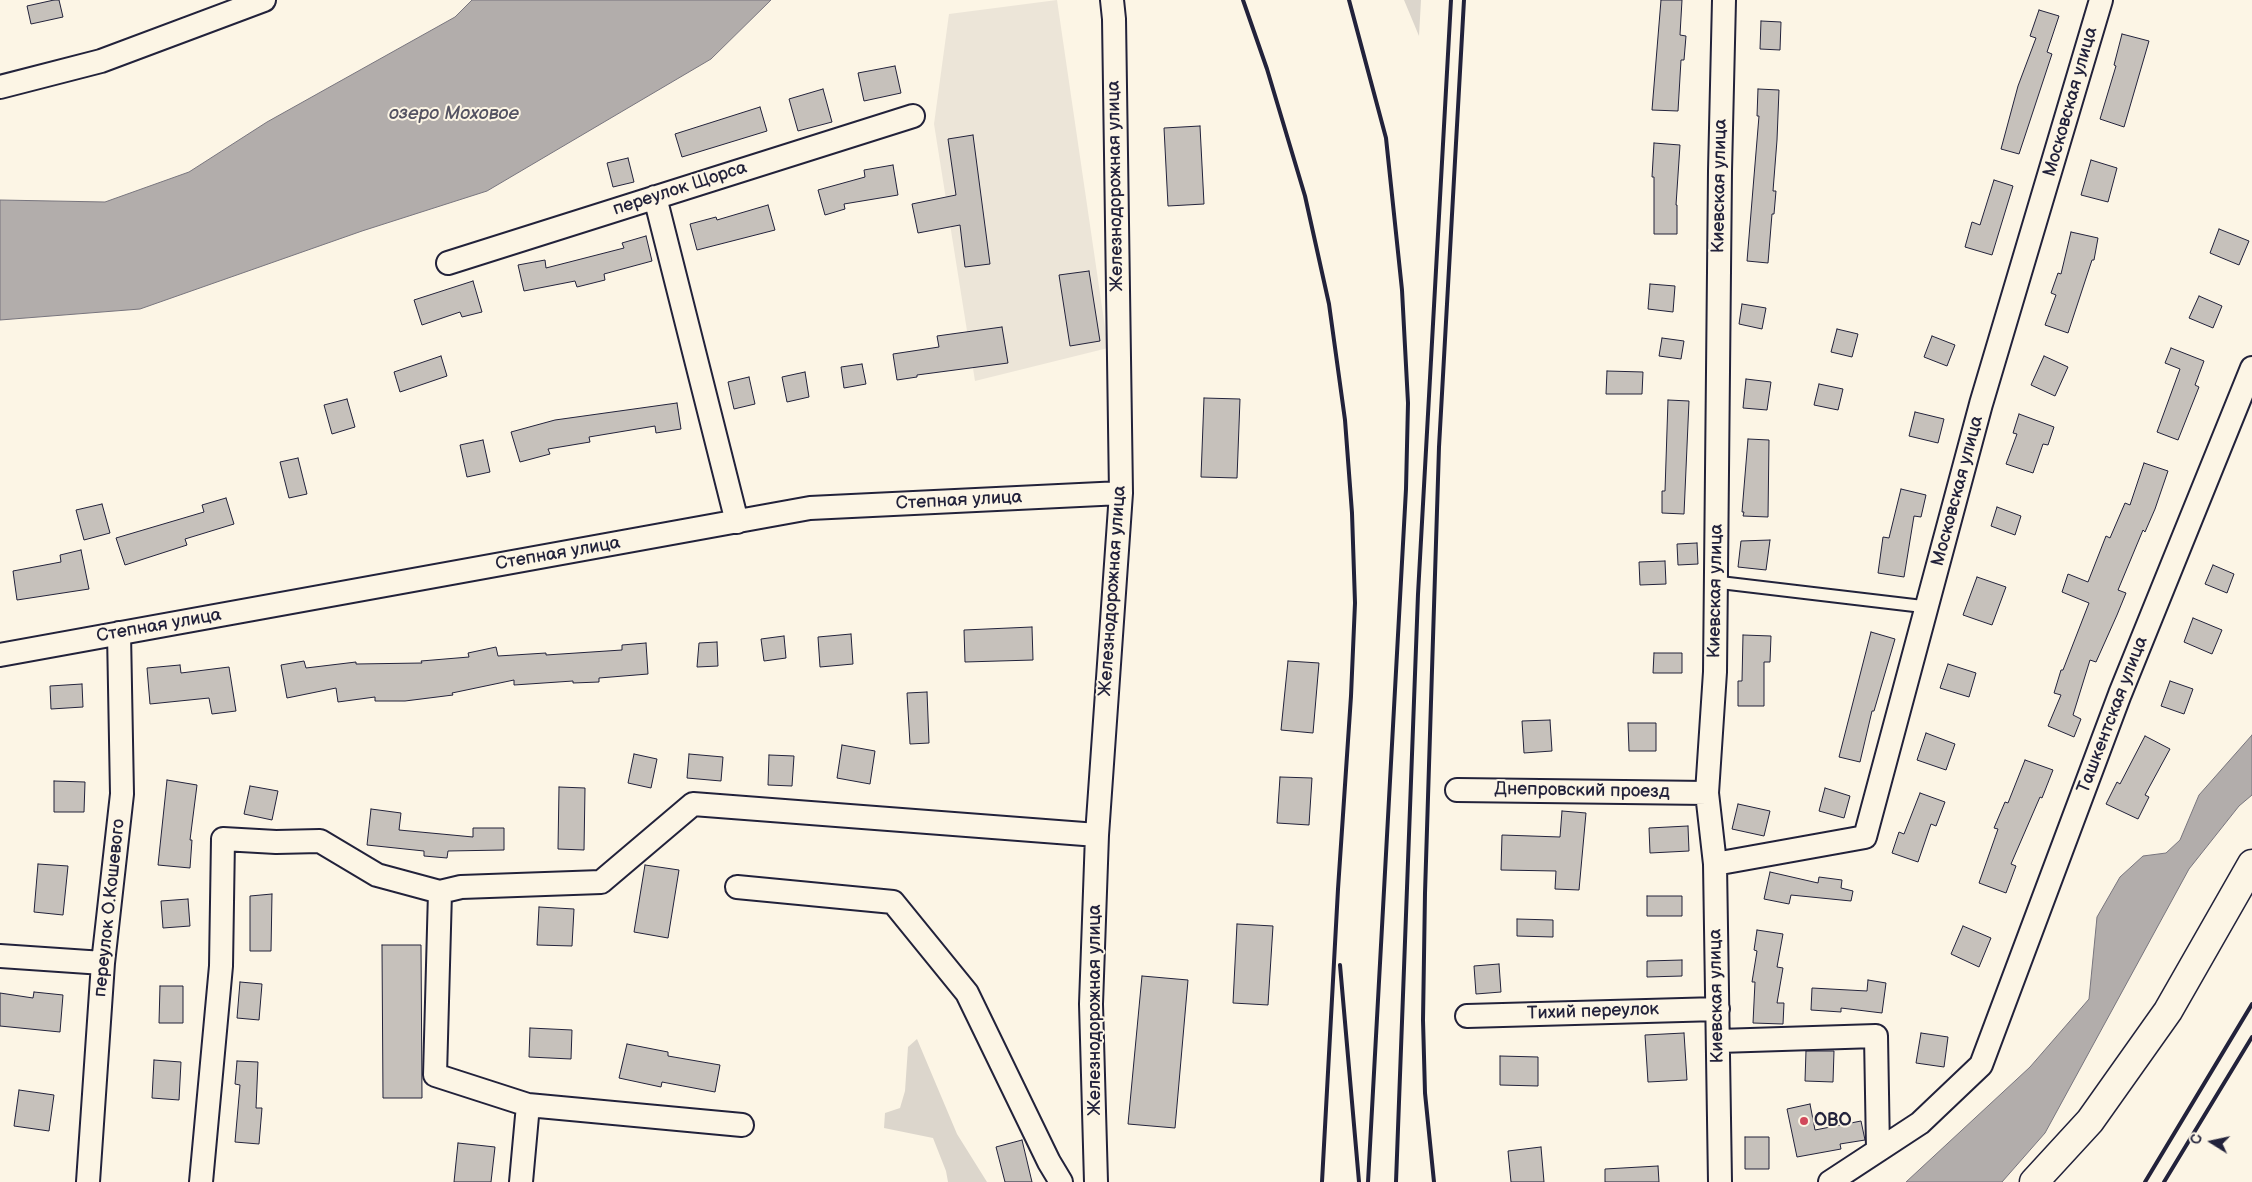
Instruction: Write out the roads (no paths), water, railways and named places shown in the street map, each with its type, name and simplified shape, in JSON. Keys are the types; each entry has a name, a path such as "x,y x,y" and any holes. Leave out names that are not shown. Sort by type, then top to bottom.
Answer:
{"main road":[{"path":"2034,1182 2090,1121 2168,1011 2252,864"}],"street":[{"path":"0,87 101,61 264,0"},
{"name":"Железнодорожная улица","path":"1096,1182 1091,1004 1097,835 1121,493 1114,19 1112,0"},
{"name":"Киевская улица","path":"1720,1182 1715,864 1707,792 1715,672 1720,171 1724,0"},
{"name":"Московская улица","path":"1715,864 1865,837 1981,404 2101,0"},
{"name":"переулок Щорса","path":"448,263 913,116"},
{"path":"656,197 737,522"},
{"name":"Ташкентская улица","path":"1878,1150 1920,1123 1981,1065 2120,694 2252,368"},
{"name":"Степная улица","path":"0,655 810,508 1121,493"},
{"name":"переулок О.Кошевого","path":"88,1182 103,963 122,794 119,633"},
{"name":"Днепровский проезд","path":"1457,790 1707,792"},
{"path":"201,1182 221,966 223,839 276,842 320,841 377,875 440,892 461,887 601,882 693,804 1097,835"},
{"path":"737,887 893,902 967,994 1049,1162 1061,1182"},
{"path":"440,892 435,1075 528,1105 742,1125"},
{"path":"0,956 103,963"},
{"name":"Тихий переулок","path":"1467,1016 1718,1009"},
{"path":"1719,1040 1876,1036 1878,1150 1830,1182"},
{"path":"521,1182 528,1105"}],"lane":[{"path":"1716,582 1927,607"}],"water":[{"name":"озеро Моховое","path":"472,0 771,0 711,59 487,191 362,231 140,309 0,320 0,200 105,202 189,172 267,122 455,17"},
{"path":"2252,735 2252,795 2239,806 2189,869 2045,1133 2002,1182 1906,1182 2030,1067 2089,999 2097,917 2120,877 2143,856 2166,853 2180,840 2199,795"}],"railway":[{"path":"1243,0 1267,69 1305,196 1329,304 1345,420 1352,513 1355,603 1351,696 1322,1182"},
{"path":"1349,0 1386,138 1402,290 1408,403 1406,489 1368,1182"},
{"path":"1396,1182 1418,594 1451,0"},
{"path":"1434,1182 1425,1093 1423,1020 1425,893 1439,447 1464,0"},
{"path":"1340,965 1359,1182"},
{"path":"2145,1182 2252,1004"},
{"path":"2164,1182 2252,1037"}],"place":[{"name":"ОВО","path":"1804,1121"}]}
